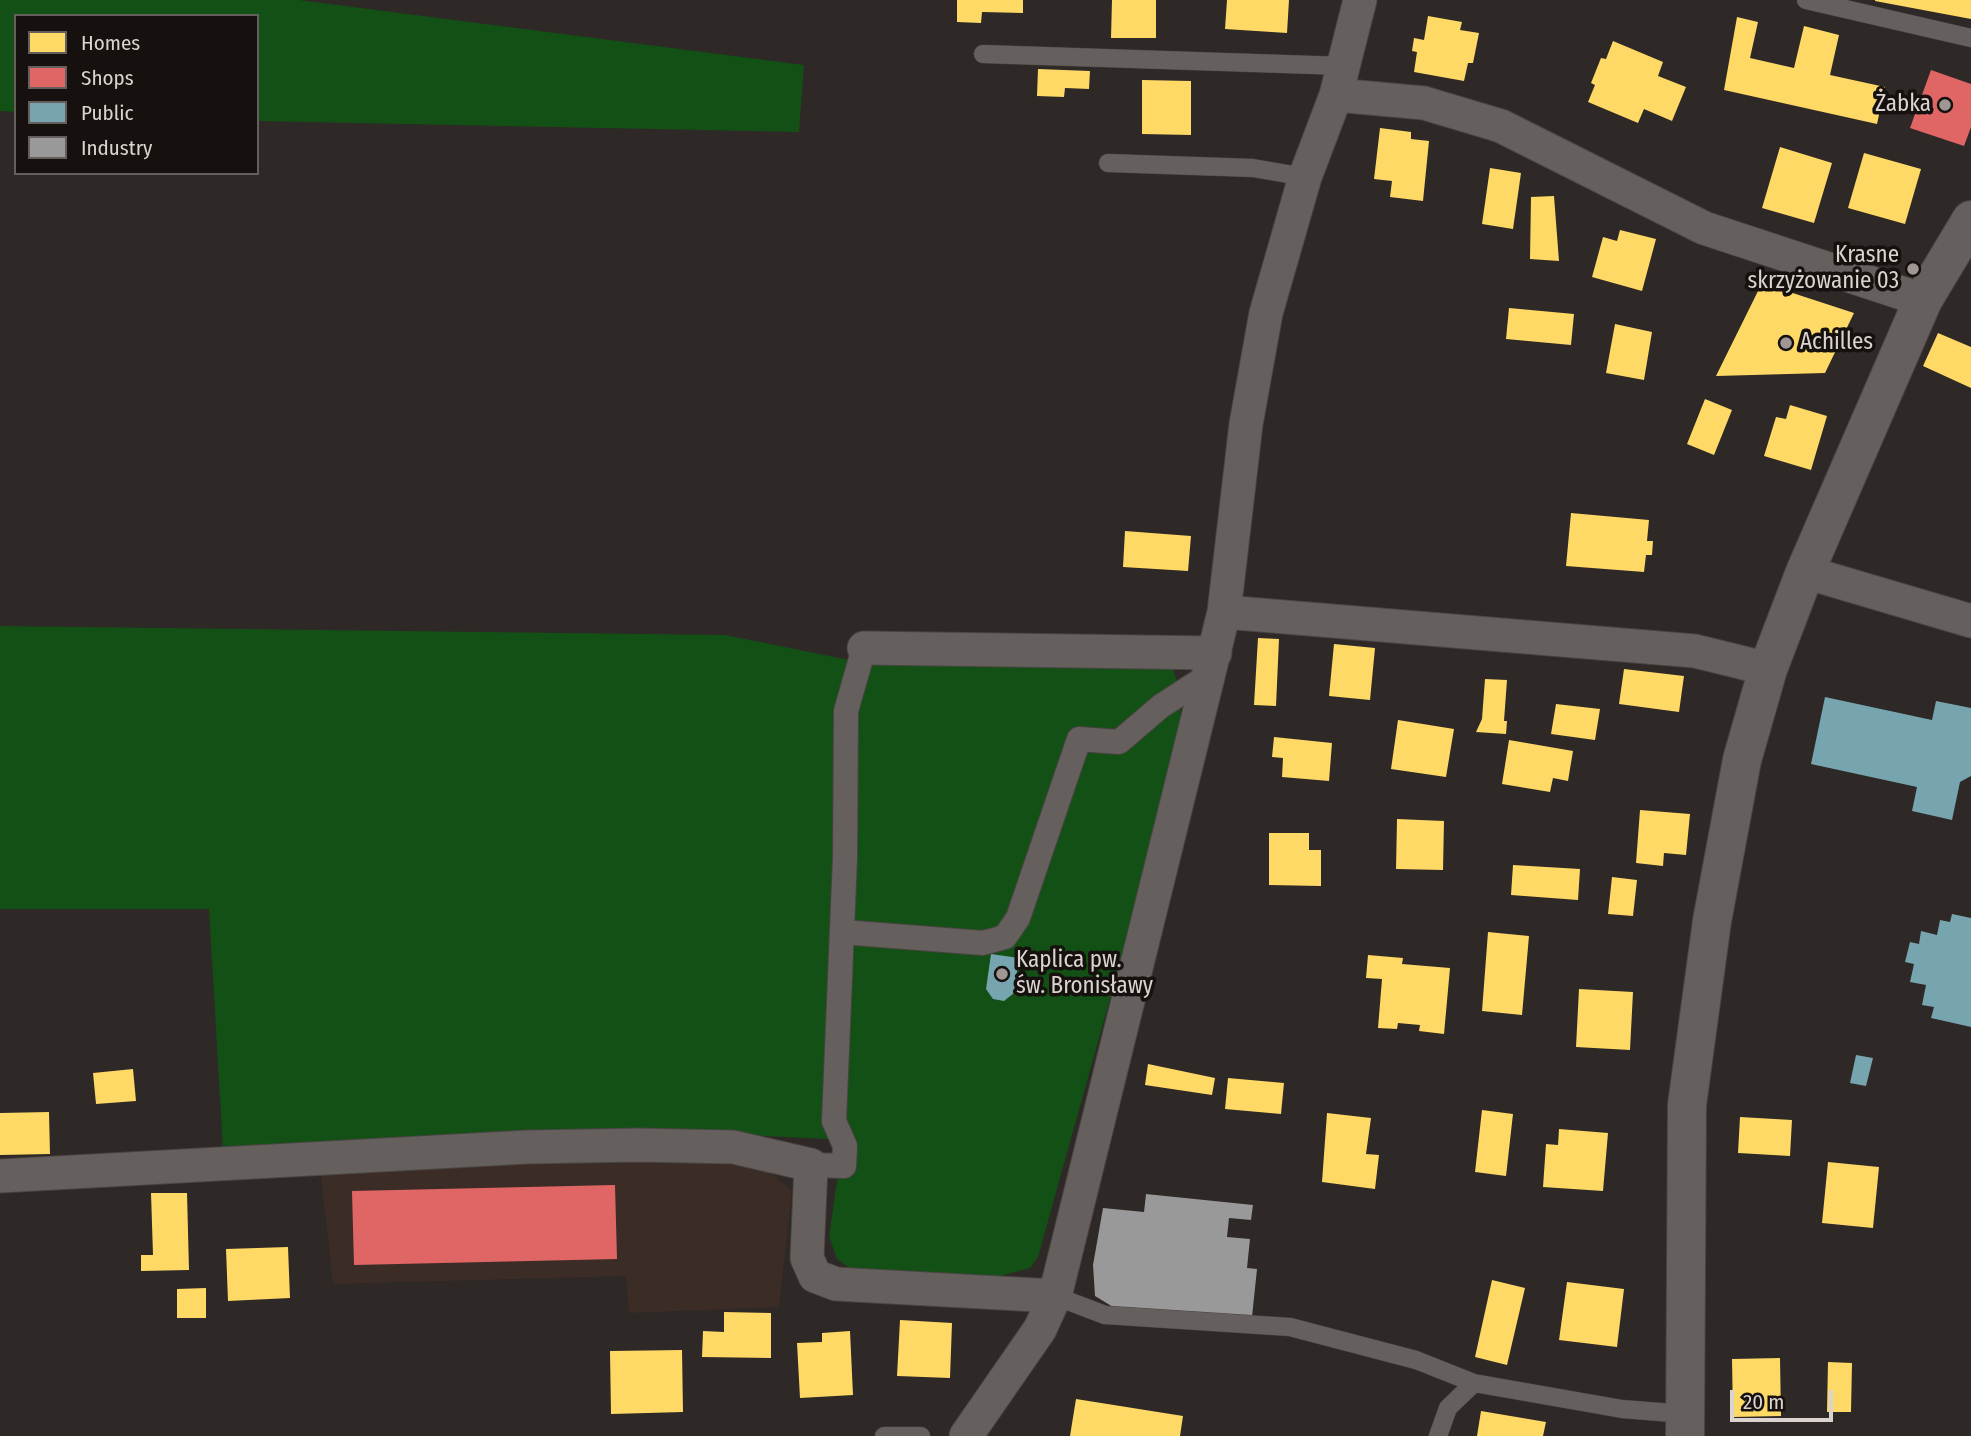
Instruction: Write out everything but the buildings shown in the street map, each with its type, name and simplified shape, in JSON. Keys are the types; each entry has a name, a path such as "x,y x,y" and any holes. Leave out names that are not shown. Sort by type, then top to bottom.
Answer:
{"street":[{"path":"966,1436 1040,1329 1055,1296 1224,612 1246,424 1266,313 1305,177 1340,80 1360,0"},
{"path":"1340,80 1501,126 1704,228 1923,300"},
{"path":"1685,1425 1688,1105 1712,921 1742,760 1768,669 1805,572 1923,300 1971,220"},
{"path":"1805,572 1971,621"},
{"path":"1224,612 1695,651 1768,669"},
{"path":"0,1176 527,1147 638,1144 733,1147 811,1165 844,1166 845,1146 834,1121 842,932 846,711 864,648 1212,664"},
{"path":"842,932 983,943 1005,937 1018,918 1079,739 1119,742 1212,664"},
{"path":"811,1165 807,1258 815,1276 836,1284 1055,1296"}],"lane":[{"path":"1806,0 1971,38"},
{"path":"983,54 1340,80"},
{"path":"1108,163 1254,169 1305,177"},
{"path":"1055,1296 1105,1315 1290,1327 1416,1360 1474,1383 1622,1409 1685,1425"},
{"path":"1438,1436 1448,1408 1474,1383"},
{"path":"884,1436 920,1436"}],"shaded area":[{"path":"690,1158 769,1171 792,1191 779,1307 629,1313 626,1276 333,1284 320,1167"}],"green space":[{"path":"0,0 299,0 804,65 799,132 259,121 259,14 14,14 14,112 0,111"},
{"path":"0,626 725,635 874,665 893,655 1172,666 1180,691 1181,726 1140,891 1038,1257 1030,1268 996,1277 855,1272 837,1259 829,1236 840,1161 828,1139 634,1130 223,1150 209,909 0,909"}],"place":[{"name":"Żabka","path":"1945,105"},
{"name":"Krasne skrzyżowanie 03","path":"1913,269"},
{"name":"Achilles","path":"1786,343"},
{"name":"Kaplica pw. św. Bronisławy","path":"1002,974"}]}
